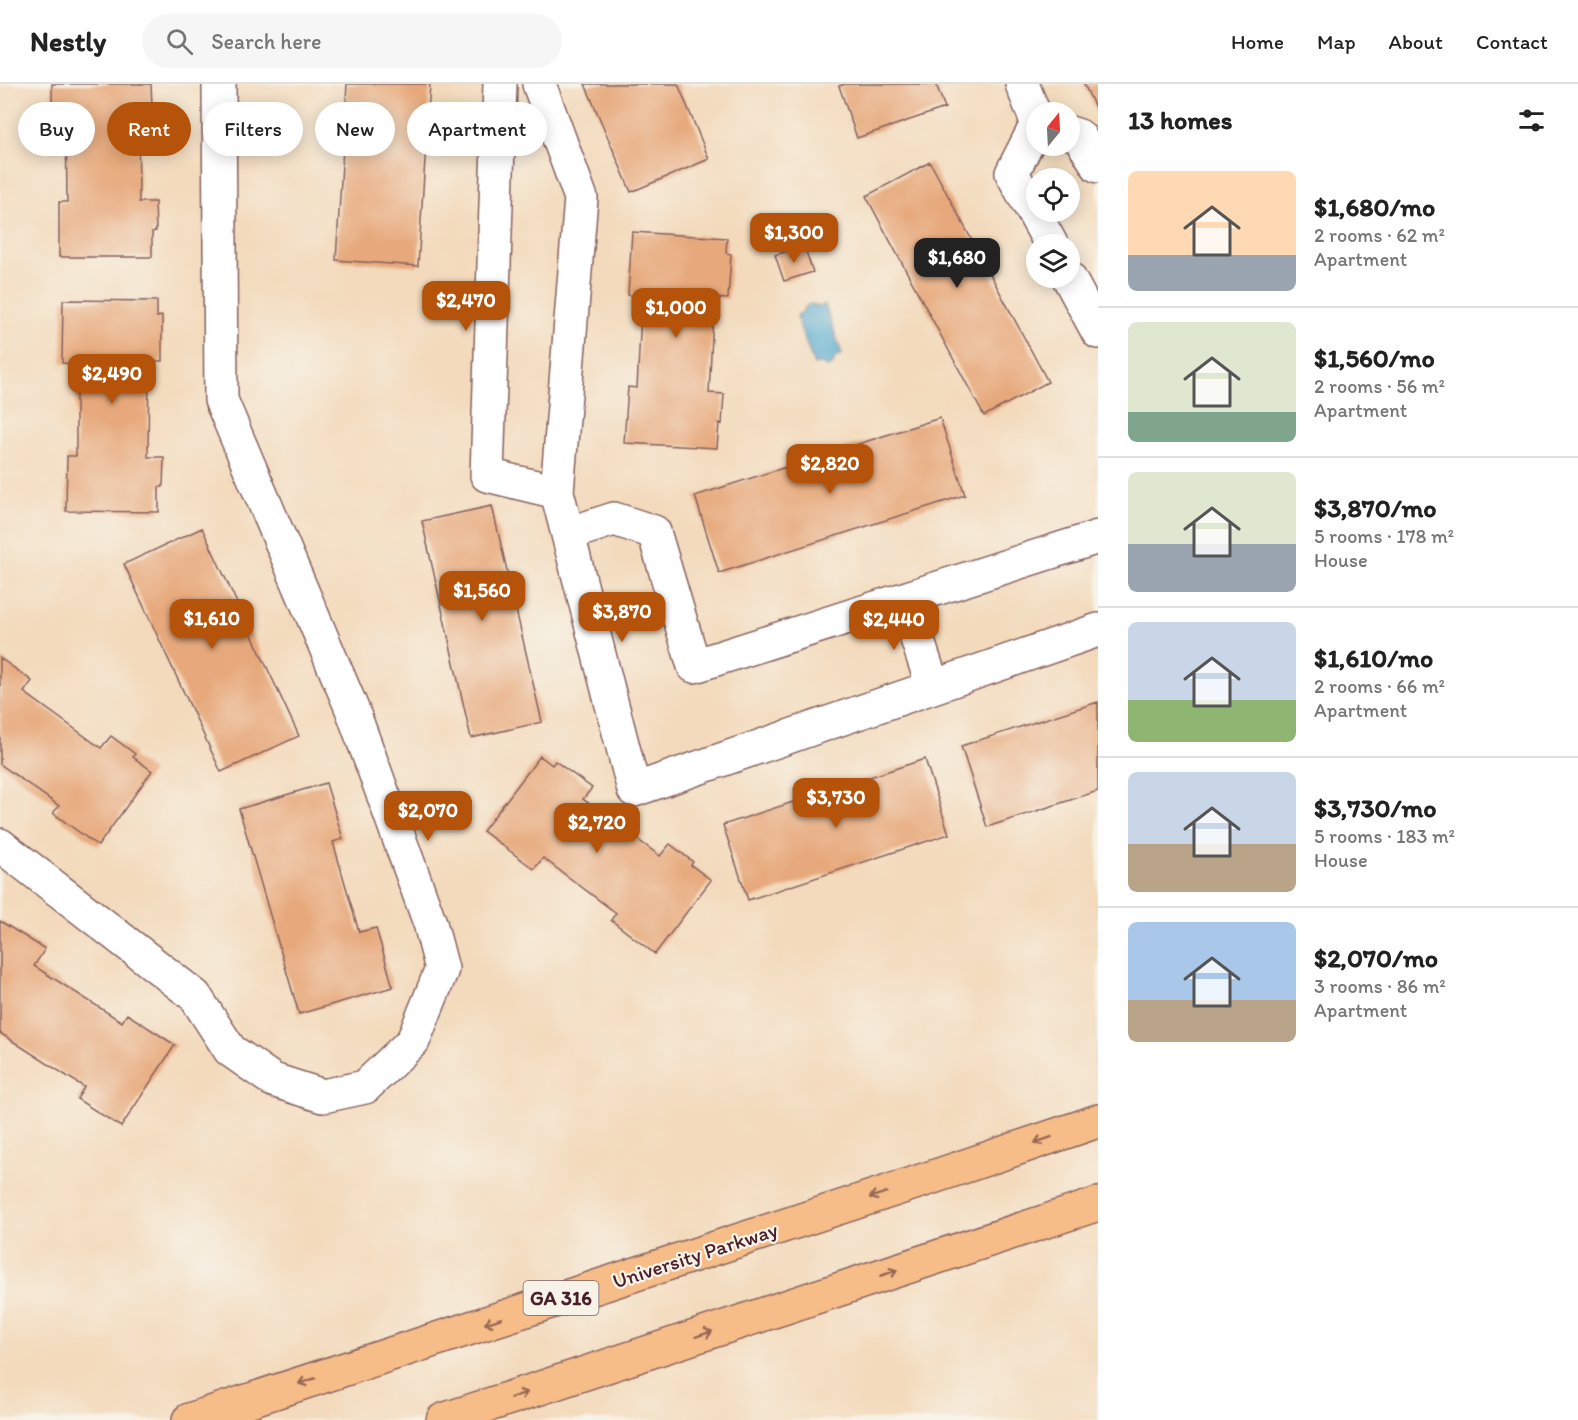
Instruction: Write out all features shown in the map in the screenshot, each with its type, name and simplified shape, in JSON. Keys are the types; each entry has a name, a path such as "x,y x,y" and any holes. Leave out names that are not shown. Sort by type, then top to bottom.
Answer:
{"highway":[{"name":"University Parkway","path":"189,1420 1098,1121"},
{"path":"443,1420 1098,1204"}],"street":[{"path":"0,845 195,996 230,1050 273,1080 323,1096 365,1087 413,1041 442,969 430,923 352,709 220,400 219,84"},
{"path":"500,84 487,475 557,492"},
{"path":"539,84 582,198 557,492 634,790 1098,630"},
{"path":"1022,84 1029,102"},
{"path":"1080,138 1098,166"},
{"path":"1026,146 1012,173 1046,234"},
{"path":"1074,288 1098,332"},
{"path":"568,534 614,519 654,532 694,666 1098,537"},
{"path":"904,599 933,687"}],"water":[{"path":"811,304 819,307 825,305 842,354 835,357 833,364 827,367 819,363 814,365 797,318 805,307"}],"building":[{"path":"52,84 151,84 152,102 107,102 107,156 139,156 139,202 155,202 156,231 152,232 152,257 59,257 59,202 67,202 66,156 95,156 95,102 52,102"},
{"path":"347,84 430,84 429,102 407,102 407,156 425,156 418,266 336,260 342,156 395,156 395,102 346,102"},
{"path":"585,84 678,84 709,159 631,192"},
{"path":"845,84 936,84 945,108 857,138 839,86"},
{"path":"1084,84 1098,84 1098,114"},
{"path":"930,162 1048,382 984,416 866,196"},
{"path":"632,232 727,238 726,253 731,254 728,299 714,298 709,393 724,394 722,424 719,423 717,448 624,443 628,387 637,388 642,296 628,295"},
{"path":"804,246 813,272 784,281 775,255"},
{"path":"63,300 157,301 157,317 162,316 162,361 149,361 148,457 164,457 163,487 159,487 159,512 66,511 67,456 76,456 76,364 62,363"},
{"path":"940,418 965,495 719,573 695,496"},
{"path":"492,506 542,722 471,738 422,521"},
{"path":"202,528 299,736 221,772 124,564"},
{"path":"0,658 32,681 24,692 101,748 111,736 135,754 133,757 152,771 98,846 53,813 59,806 0,764"},
{"path":"1098,702 1098,791 987,827 961,746"},
{"path":"540,756 552,765 555,761 592,788 583,799 660,856 670,844 693,862 691,865 711,880 655,954 611,920 616,913 543,858 534,869 483,831"},
{"path":"925,759 949,834 748,900 723,825"},
{"path":"326,783 343,839 333,842 359,932 376,928 393,987 299,1014 239,809"},
{"path":"0,921 45,949 34,966 122,1022 127,1014 175,1045 121,1127 77,1099 84,1087 0,1033"}]}
